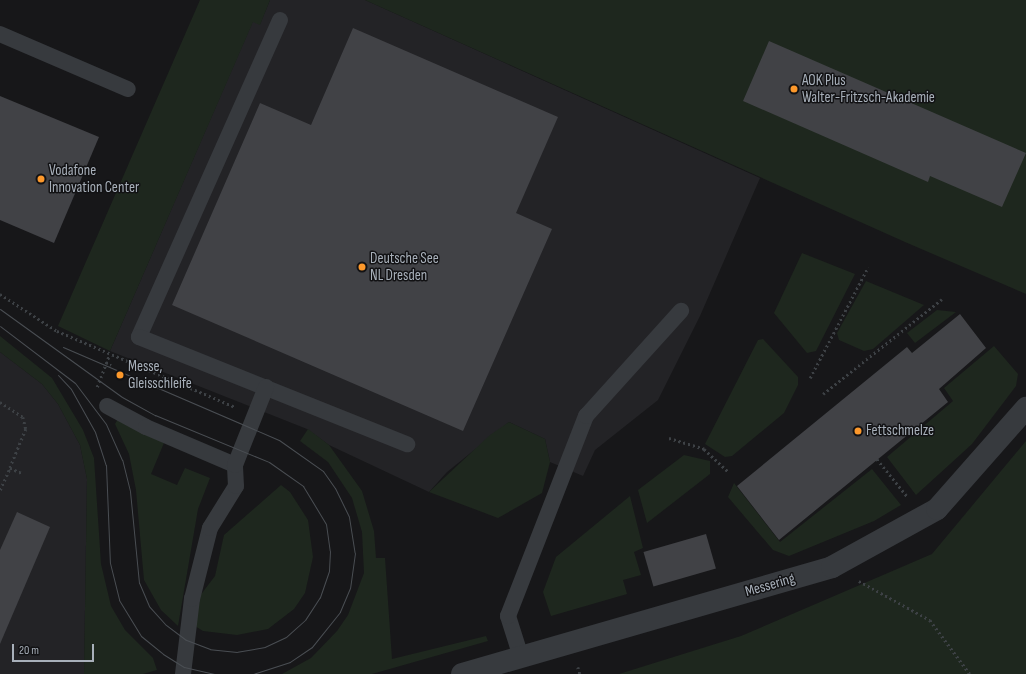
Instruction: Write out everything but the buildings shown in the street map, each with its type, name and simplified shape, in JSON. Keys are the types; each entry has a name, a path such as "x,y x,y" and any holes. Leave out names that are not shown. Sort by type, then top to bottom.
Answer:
{"street":[{"name":"Messering","path":"462,674 832,567 937,509 1026,408"}],"lane":[{"path":"280,20 139,337 407,444"},
{"path":"0,34 128,89"},
{"path":"521,657 508,616 586,416 681,311"},
{"path":"183,674 192,599 210,528 236,486 235,465 266,387"},
{"path":"107,406 146,427 235,465"}],"path":[{"path":"810,378 868,267"},
{"path":"0,294 57,331 109,356 256,415"},
{"path":"824,394 942,299"},
{"path":"107,406 96,392 109,356"},
{"path":"106,362 112,365"},
{"path":"0,402 23,417 26,429 0,490"},
{"path":"669,438 704,449 729,472"},
{"path":"877,460 924,516"},
{"path":"10,468 22,473"},
{"path":"832,567 930,620 970,674"}],"shaded area":[{"path":"200,0 270,0 260,25 253,22 110,351 58,326"},
{"path":"270,0 365,0 760,178 700,316 658,400 595,450 583,476 550,462 545,439 509,422 447,472 429,492 329,445 307,429 110,351 253,21 260,24"},
{"name":"AOK Plus Walter-Fritzsch-Akademie","path":"365,0 1026,0 1026,294 905,242"},
{"path":"802,253 855,274 816,351 807,353 774,313"},
{"path":"866,281 924,305 873,349 864,351 839,340 837,333"},
{"path":"937,310 956,312 915,343 907,333"},
{"path":"0,336 52,378 83,430 94,458 101,564 111,606 125,630 153,658 157,670 143,674 84,674 87,479 80,445 58,404 42,384 0,352"},
{"path":"763,339 798,377 798,385 784,413 732,456 725,457 705,444 758,340"},
{"path":"994,346 1018,374 1016,386 972,444 916,495 887,457 953,401 944,388"},
{"path":"0,352 42,384 58,404 80,445 87,479 84,674 0,674"},
{"path":"118,419 164,443 151,474 177,485 185,468 210,478 198,509 178,626 161,610 144,580 136,490 129,454 115,424"},
{"path":"509,422 545,439 550,462 542,493 498,518 429,492 490,435"},
{"path":"308,429 329,445 362,491 374,531 376,558 385,558 392,659 486,636 488,641 372,674 282,674 311,658 337,631 348,615 364,573 362,532 352,498 328,462 300,441"},
{"path":"1026,441 1026,674 619,674 741,636 932,554"},
{"path":"684,455 710,461 710,474 647,523 638,490"},
{"path":"872,469 901,505 874,521 789,556 773,550 728,497 734,483 780,542"},
{"path":"281,485 290,492 308,520 313,557 305,593 294,609 268,629 237,635 203,631 195,626 199,597 215,576 224,535"},
{"path":"630,496 643,548 634,552 641,575 623,580 627,594 551,616 543,592 556,557"}],"tram line":[{"path":"0,309 122,397 155,415 269,462 303,486 326,524 330,551 329,571 320,597 305,620 286,637 265,647 237,652 210,649 186,640 165,624 149,606 139,583 130,491 122,460 106,424 75,383 0,326"},
{"path":"63,347 279,440 323,471 335,488 349,517 355,553 350,588 340,612 312,647 290,662 253,674"},
{"path":"58,375 71,389 95,432 106,465 110,563 119,600 141,636 163,654 184,667 215,674"}],"place":[{"name":"AOK Plus Walter-Fritzsch-Akademie","path":"794,89"},
{"name":"Vodafone Innovation Center","path":"41,179"},
{"name":"Deutsche See NL Dresden","path":"362,267"},
{"name":"Messe, Gleisschleife","path":"120,375"},
{"name":"Fettschmelze","path":"858,431"}]}
